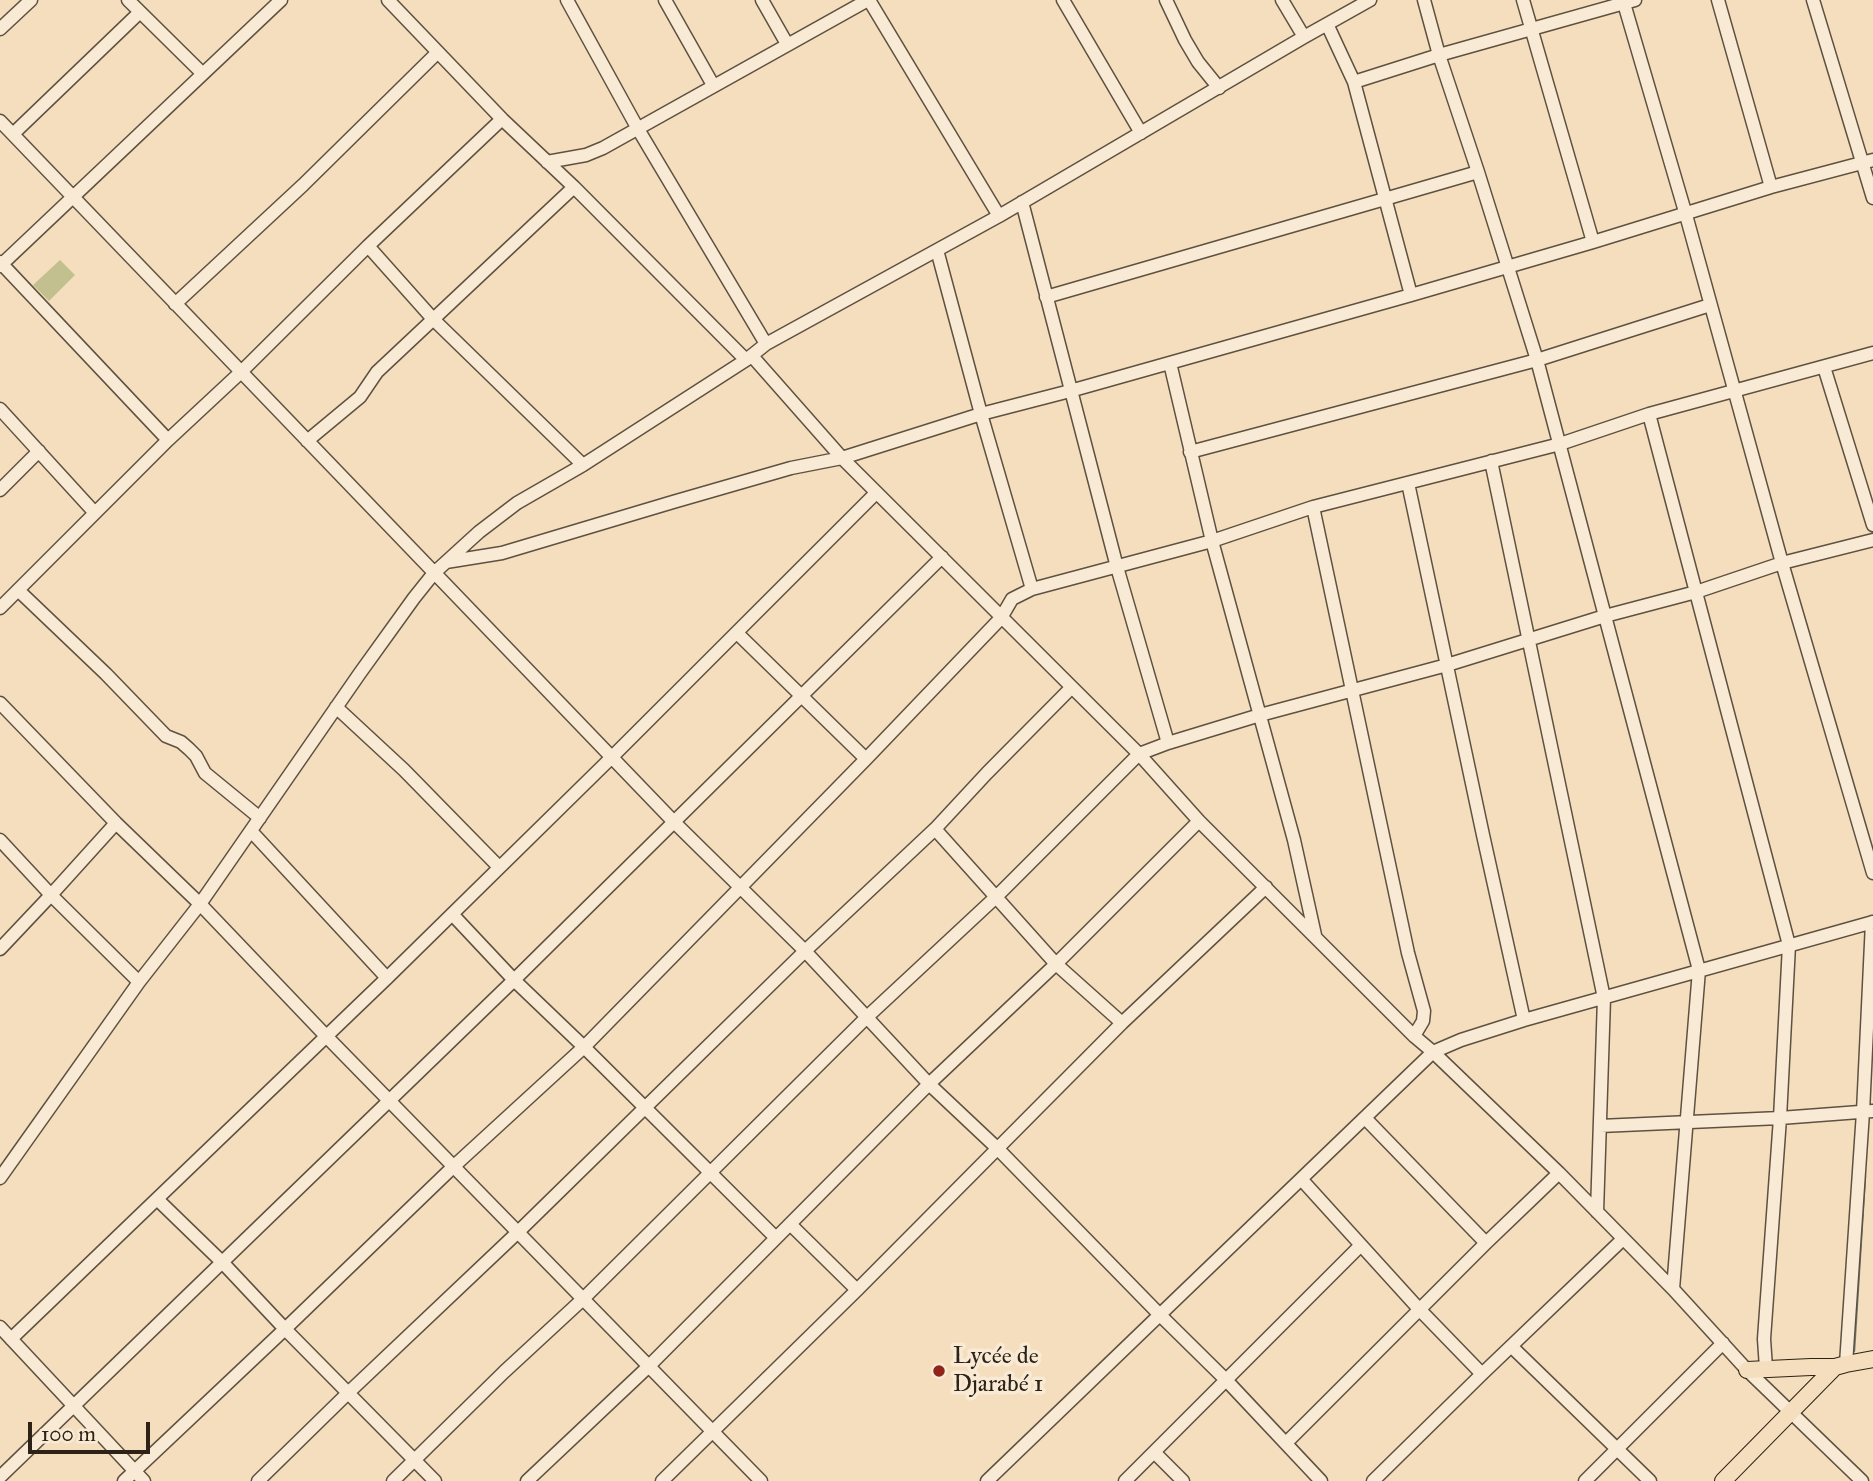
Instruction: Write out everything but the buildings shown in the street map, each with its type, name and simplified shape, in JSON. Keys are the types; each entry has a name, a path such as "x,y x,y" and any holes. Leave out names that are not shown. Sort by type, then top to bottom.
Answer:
{"main road":[{"path":"1747,1370 1840,1366 1873,1359"},
{"path":"1723,1481 1840,1366"}],"street":[{"path":"0,29 31,0"},
{"path":"128,0 202,73"},
{"path":"168,440 1,264 281,0"},
{"path":"388,0 502,119 749,358 876,493 1139,754 1199,821 1414,1036 1559,1173 1673,1289 1747,1370 1861,1481"},
{"path":"567,0 638,129 766,344"},
{"path":"664,0 713,85"},
{"path":"762,0 787,44"},
{"path":"547,162 586,155 603,148 869,0 999,216"},
{"path":"1063,0 1141,133"},
{"path":"1166,0 1198,62 1219,88"},
{"path":"1282,0 1304,37"},
{"path":"0,1178 139,982 200,904 336,707 433,573 479,532 517,503 583,465 749,358 766,344 999,216 1370,0"},
{"path":"1424,0 1439,55 1537,360 1699,970 1673,1289"},
{"path":"1523,0 1593,243"},
{"path":"1718,0 1771,187"},
{"path":"1813,0 1868,161 1873,198"},
{"path":"1354,82 1627,1 1782,563 1873,873"},
{"path":"13,134 140,12"},
{"path":"1327,24 1354,82 1411,295"},
{"path":"176,304 303,186 438,52"},
{"path":"0,608 168,440 502,119"},
{"path":"0,121 674,822 805,951 929,1084 997,1147 1227,1381 1321,1481"},
{"path":"446,562 502,553 791,468 842,458 981,414 1411,295 1593,243 1771,187 1868,161"},
{"path":"1046,297 1478,172"},
{"path":"307,441 360,397 377,372 575,187"},
{"path":"1021,202 1117,567 1168,743"},
{"path":"368,246 433,319 583,465"},
{"path":"937,250 1032,589"},
{"path":"1190,452 1537,360 1710,305"},
{"path":"124,1481 453,1167 584,1047 1001,618 1012,599 1032,589 1212,541 1313,507 1560,444 1649,414 1873,353"},
{"path":"1170,363 1212,541 1294,840 1315,935"},
{"path":"1824,367 1873,525"},
{"path":"0,409 95,513"},
{"path":"1649,414 1789,945 1764,1339 1766,1368"},
{"path":"0,490 39,451"},
{"path":"1491,461 1604,998 1597,1212"},
{"path":"1408,483 1524,1020"},
{"path":"11,1339 387,978 876,493"},
{"path":"1313,507 1408,953 1424,1011 1423,1021 1414,1036"},
{"path":"393,1481 583,1299 867,1017 997,896 1139,754 1260,715 1447,665 1605,616 1696,592 1782,563 1872,543"},
{"path":"0,1477 514,980 942,556"},
{"path":"18,590 166,736 181,742 189,749 205,773 260,818"},
{"path":"737,633 866,759"},
{"path":"258,1481 517,1233 805,951 936,829 1071,688"},
{"path":"0,703 116,823 200,904 388,1101 761,1481"},
{"path":"336,707 499,867"},
{"path":"527,1481 649,1366 929,1084 1056,964 1199,821"},
{"path":"0,949 116,823"},
{"path":"936,829 1056,964 1122,1024"},
{"path":"251,831 387,978"},
{"path":"0,840 139,982"},
{"path":"662,1481 1122,1024 1266,887"},
{"path":"452,914 514,980 776,1238"},
{"path":"987,1481 1433,1052 1524,1020 1873,922 1868,1112 1840,1366"},
{"path":"1600,1126 1868,1112"},
{"path":"1365,1118 1486,1243"},
{"path":"1286,1443 1559,1173"},
{"path":"1302,1180 1360,1246 1482,1374"},
{"path":"156,1199 223,1263 435,1481"},
{"path":"790,1224 857,1290"},
{"path":"1373,1481 1623,1239"},
{"path":"1125,1481 1360,1246"},
{"path":"0,1327 144,1481"},
{"path":"1585,1481 1723,1343"},
{"path":"1512,1347 1650,1481"},
{"path":"1155,1453 1184,1481"}],"shaded area":[{"path":"60,260 75,275 49,301 33,285"}],"waterway":[{"path":"1854,1351 1865,1176"}],"place":[{"name":"Lycée de Djarabé 1","path":"939,1371"}]}
